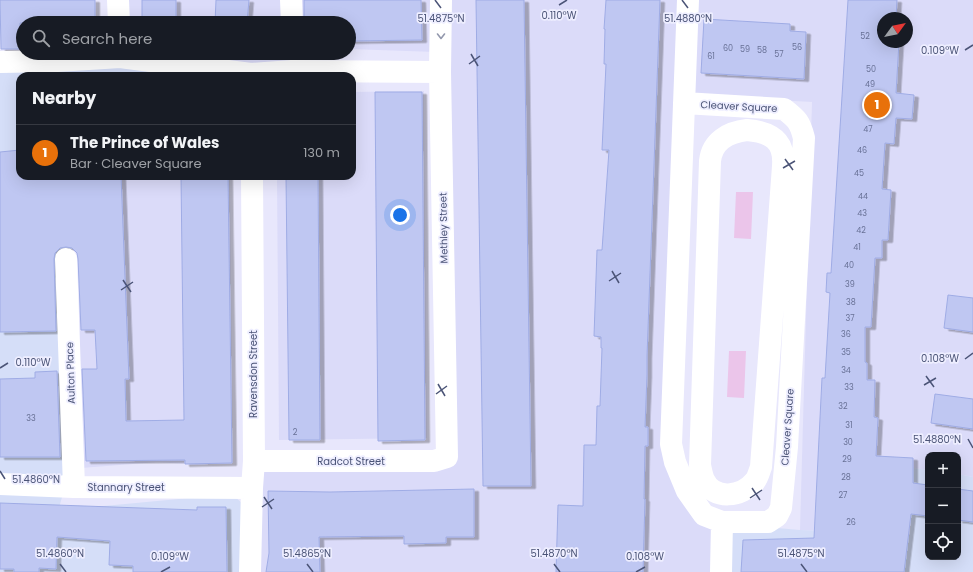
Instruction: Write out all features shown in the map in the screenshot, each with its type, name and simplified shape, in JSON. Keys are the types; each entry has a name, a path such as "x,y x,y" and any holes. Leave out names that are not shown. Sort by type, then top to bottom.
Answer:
{"street":[{"path":"118,0 119,16"},
{"path":"291,0 292,16"},
{"name":"Methley Street","path":"441,0 440,72 447,457"},
{"path":"684,103 688,0"},
{"path":"0,62 67,60"},
{"path":"152,60 231,72"},
{"path":"260,72 292,62 440,72"},
{"name":"Cleaver Square","path":"684,103 784,108 794,116 800,125 804,138 787,447 781,508 777,516 768,522 722,522 704,515 688,491 675,462 671,444 684,103"},
{"path":"747,130 760,131 773,138 781,147 784,159 761,467 756,480 750,486 737,493 725,495 715,491 706,484 702,474 700,457 710,156 716,144 726,136 747,130"},
{"name":"Ravensdon Street","path":"250,572 254,461 252,180"},
{"name":"Aulton Place","path":"66,259 74,487"},
{"name":"Radcot Street","path":"254,461 434,461 447,457"},
{"name":"Stannary Street","path":"0,484 74,487 252,488"},
{"path":"721,572 722,522"}],"shaded area":[{"path":"128,0 435,0 436,52 356,49 356,16 128,16"},
{"path":"445,0 683,0 665,457 715,533 715,572 253,572 259,472 445,466"},
{"path":"692,0 973,0 973,477 961,475 961,452 925,452 925,470 913,468 910,534 800,530 812,102 689,95"},
{"path":"203,60 298,60 298,64 228,64"},
{"path":"110,62 149,72 16,72 16,180 72,180 69,474 60,504 61,510 232,494 246,507 244,572 0,572 0,68"},
{"path":"424,91 427,438 279,440 277,180 356,180 356,92"},
{"path":"80,180 230,180 233,463 196,465 158,462 81,468 79,369"},
{"path":"736,192 753,192 751,239 734,238"},
{"path":"729,351 746,351 744,398 727,397"},
{"path":"913,468 925,470 925,560 961,560 961,475 973,477 973,572 727,572 731,535 740,525 800,530 910,534"}],"building":[{"path":"0,0 95,0 95,16 16,16 16,49 1,49"},
{"path":"142,0 176,0 176,16 142,16"},
{"path":"216,0 249,0 248,16 215,16"},
{"path":"304,0 421,0 422,40 356,41 356,16 304,16"},
{"path":"476,0 524,0 531,486 483,486"},
{"path":"606,0 660,0 647,356 645,427 648,427 648,446 645,446 643,572 556,572 558,505 583,506 584,445 596,445 597,406 600,406 602,348 601,337 594,336 597,250 602,250 609,150 602,150 606,64 604,64 604,29"},
{"path":"848,0 897,0 896,12 877,12 877,48 899,48 896,93 914,95 912,119 896,118 894,144 885,143 882,189 891,190 888,240 882,240 882,258 875,258 871,327 865,327 865,362 867,363 867,380 875,380 874,417 878,418 876,456 913,458 913,483 925,485 925,516 911,514 904,572 741,572 743,540 814,538 822,378 825,378 830,293 826,292 827,273 831,273"},
{"path":"704,19 790,24 790,31 806,32 804,79 701,73"},
{"path":"375,92 422,92 425,440 378,441"},
{"path":"16,150 16,180 121,180 129,379 125,379 126,421 184,420 181,180 228,180 232,463 185,464 185,460 86,461 82,369 97,369 95,330 81,330 78,259 77,253 72,248 60,248 55,253 56,331 0,332 0,152"},
{"path":"286,180 318,180 320,440 289,440"},
{"path":"948,295 973,298 973,332 944,328"},
{"path":"57,371 60,457 0,457 0,379 35,378 35,372"},
{"path":"935,394 973,399 973,429 931,423"},
{"path":"474,489 474,537 446,537 446,543 404,544 404,536 319,537 320,572 266,572 269,553 268,491 330,492"},
{"path":"961,489 973,491 973,522 961,520"},
{"path":"0,503 197,510 197,507 226,507 227,572 133,572 133,566 109,565 110,541 57,537 56,569 39,568 39,572 14,572 14,569 0,569"}],"place":[{"name":"The Prince of Wales","path":"877,105"}]}
